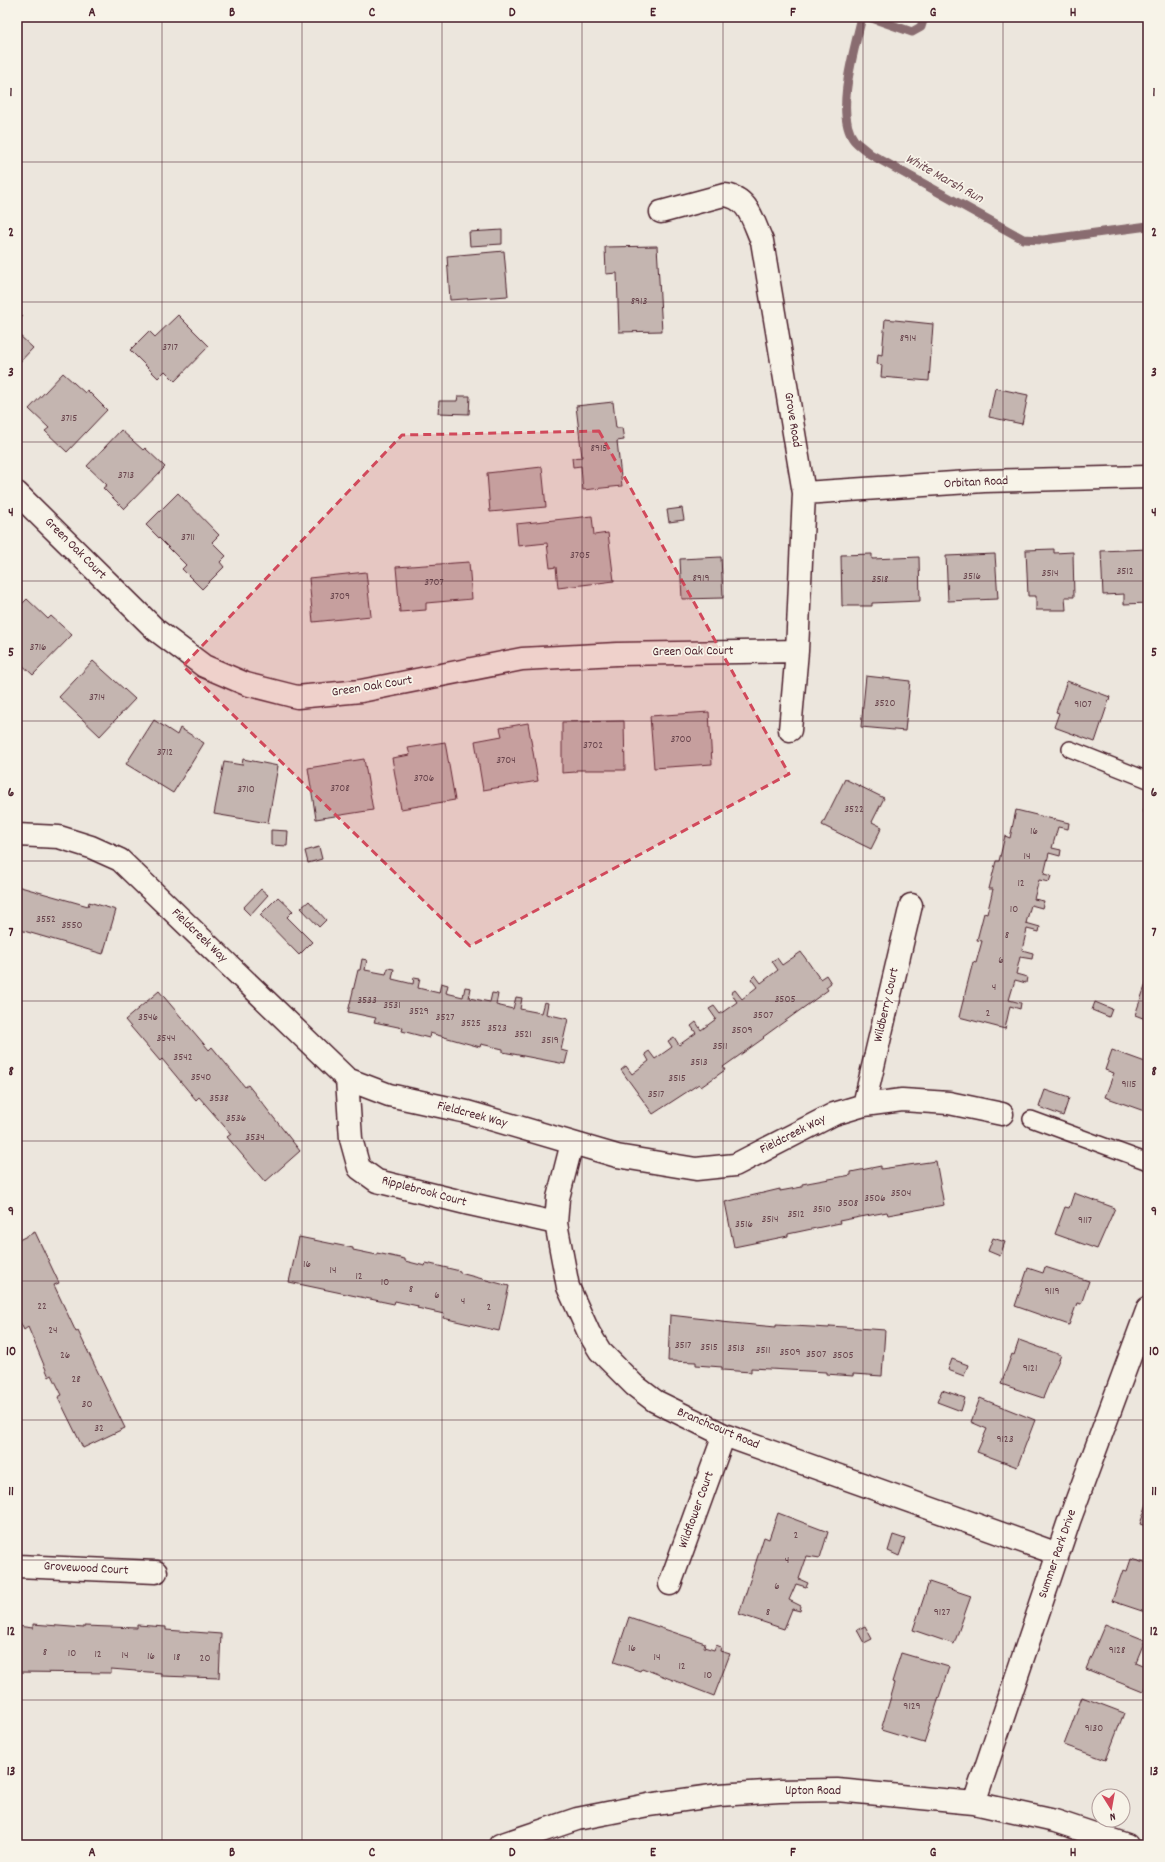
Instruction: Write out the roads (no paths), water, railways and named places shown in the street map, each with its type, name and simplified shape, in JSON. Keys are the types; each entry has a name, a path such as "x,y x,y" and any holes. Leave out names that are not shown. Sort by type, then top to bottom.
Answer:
{"street":[{"name":"Grove Road","path":"661,212 724,195 731,196 744,203 762,241 766,257 804,493 797,651 790,730"},
{"name":"Orbitan Road","path":"804,493 984,482 1148,477"},
{"name":"Green Oak Court","path":"17,493 156,630 204,666 246,684 297,697 361,691 522,659 617,654 797,651"},
{"name":"Fieldcreek Way","path":"17,835 59,837 91,847 120,860 347,1079 389,1096 467,1112 617,1156 696,1169 735,1165 834,1114 864,1105 902,1100 949,1103 1002,1114"},
{"name":"Wildberry Court","path":"864,1105 911,905"},
{"name":"Ripplebrook Court","path":"347,1079 351,1140 359,1168 377,1181 556,1223"},
{"name":"Branchcourt Road","path":"572,1143 558,1198 556,1223 568,1287 589,1333 600,1351 634,1385 655,1401 724,1435 1058,1554"},
{"name":"Summer Park Drive","path":"974,1803 1058,1554 1148,1308"},
{"name":"Wildflower Court","path":"670,1584 724,1435"},
{"name":"Grovewood Court","path":"17,1566 156,1572"},
{"name":"Upton Road","path":"500,1845 577,1819 648,1805 718,1795 780,1791 837,1790 974,1803 1054,1822 1127,1845"}],"lane":[{"path":"1070,749 1148,780"},
{"path":"1031,1119 1148,1162"}],"waterway":[{"name":"White Marsh Run","path":"862,17 848,80 846,114 848,128 854,140 870,154 1023,239 1043,240 1148,226"},
{"path":"869,17 912,32 921,27 924,17"}]}
